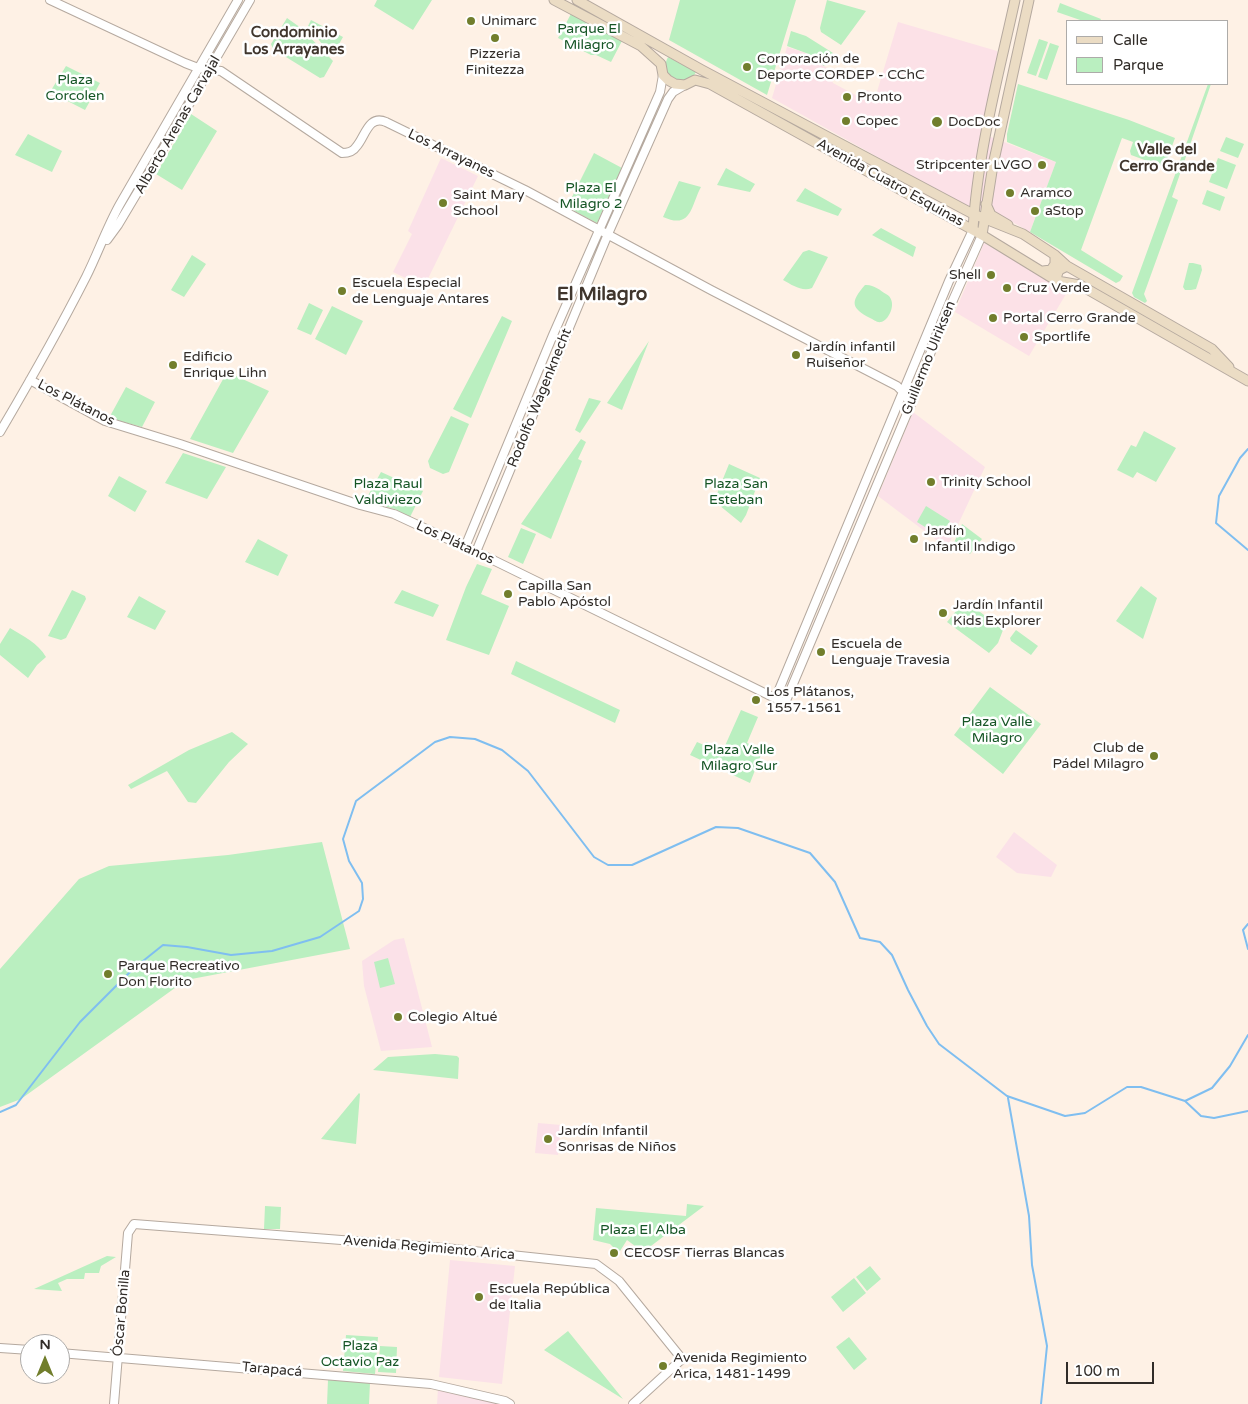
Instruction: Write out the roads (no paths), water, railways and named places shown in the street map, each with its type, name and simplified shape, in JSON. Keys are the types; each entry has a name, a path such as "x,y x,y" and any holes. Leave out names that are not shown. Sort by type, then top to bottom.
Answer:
{"main road":[{"path":"554,0 641,46 661,64"},
{"name":"Avenida Cuatro Esquinas","path":"577,0 702,70 973,214 1023,234 1055,255 1067,266 1212,349 1234,373"},
{"name":"Guillermo Ulriksen","path":"973,230 973,214 984,144 1015,0"},
{"name":"Guillermo Ulriksen","path":"982,235 986,204 1029,0"},
{"path":"668,50 661,64 663,75 676,84 685,85 695,80 702,70"},
{"name":"Avenida Cuatro Esquinas","path":"695,80 710,84 769,116 982,235 1057,281 1080,285 1248,381"},
{"path":"995,96 1002,93 1008,99"},
{"path":"986,204 991,215 1023,234"},
{"path":"1043,271 1051,270 1055,264 1055,255"},
{"path":"1057,281 1056,276 1059,270 1067,266"}],"street":[{"name":"Los Arrayanes","path":"50,0 161,53 198,68 221,71 342,153 357,147 368,126 377,120 382,120 525,190 711,290 897,386 904,392 911,404"},
{"name":"Alberto Arenas Carvajal","path":"101,247 110,222 238,0"},
{"name":"Alberto Arenas Carvajal","path":"0,432 101,247 128,209 250,0"},
{"name":"Rodolfo Wagenknecht","path":"465,547 599,229 660,92 663,75"},
{"name":"Rodolfo Wagenknecht","path":"476,552 608,234 668,99 673,92 685,85"},
{"name":"Guillermo Ulriksen","path":"776,697 949,281 973,230"},
{"name":"Guillermo Ulriksen","path":"785,703 911,404 937,336 982,235"},
{"name":"Los Plátanos","path":"30,380 105,421 180,444 360,505 394,514 785,703"},
{"name":"Óscar Bonilla","path":"114,1404 128,1233 134,1224"},
{"name":"Avenida Regimiento Arica","path":"134,1224 445,1248 596,1264 619,1281 682,1359 633,1404"},
{"path":"0,1348 20,1349"},
{"name":"Tarapacá","path":"70,1354 431,1384 505,1401 510,1404"}],"waterway":[{"path":"1248,449 1240,458 1219,496 1216,523 1248,550"},
{"path":"0,1112 16,1105 80,1022 133,969 163,945 187,947 231,955 272,951 320,937 359,911 363,899 362,883 349,861 343,839 356,801 435,742 450,737 475,739 502,750 528,771 594,857 608,865 632,865 716,827 738,828 810,853 835,882 860,938 880,942 892,955 927,1026 939,1044 1007,1096 1065,1116 1085,1113 1127,1087 1141,1087 1185,1101 1201,1116 1214,1118 1248,1111"},
{"path":"1248,924 1243,930 1248,949"},
{"path":"1185,1101 1212,1088 1230,1066 1248,1035"},
{"path":"1008,1098 1029,1216 1032,1265 1047,1346 1041,1404"}],"place":[{"name":"Unimarc","path":"471,21"},
{"name":"Pizzeria Finitezza","path":"495,38"},
{"name":"Corporación de Deporte CORDEP - CChC","path":"747,67"},
{"name":"Pronto","path":"847,97"},
{"name":"Copec","path":"846,121"},
{"name":"DocDoc","path":"937,122"},
{"name":"Stripcenter LVGO","path":"1042,165"},
{"name":"Aramco","path":"1010,193"},
{"name":"Saint Mary School","path":"443,203"},
{"name":"aStop","path":"1035,211"},
{"name":"Shell","path":"991,275"},
{"name":"Cruz Verde","path":"1007,288"},
{"name":"Escuela Especial de Lenguaje Antares","path":"342,291"},
{"name":"Portal Cerro Grande","path":"993,318"},
{"name":"Sportlife","path":"1024,337"},
{"name":"Jardín infantil Ruiseñor","path":"796,355"},
{"name":"Edificio Enrique Lihn","path":"173,365"},
{"name":"Trinity School","path":"931,482"},
{"name":"Jardín Infantil Indigo","path":"914,539"},
{"name":"Capilla San Pablo Apóstol","path":"508,594"},
{"name":"Jardín Infantil Kids Explorer","path":"943,613"},
{"name":"Escuela de Lenguaje Travesia","path":"821,652"},
{"name":"Los Plátanos, 1557-1561","path":"756,700"},
{"name":"Club de Pádel Milagro","path":"1154,756"},
{"name":"Parque Recreativo Don Florito","path":"108,974"},
{"name":"Colegio Altué","path":"398,1017"},
{"name":"Jardín Infantil Sonrisas de Niños","path":"548,1139"},
{"name":"CECOSF Tierras Blancas","path":"614,1253"},
{"name":"Escuela República de Italia","path":"479,1297"},
{"name":"Avenida Regimiento Arica, 1481-1499","path":"663,1366"}],"district":[{"name":"Condominio Los Arrayanes","path":"294,42"},
{"name":"Valle del Cerro Grande","path":"1167,158"},
{"name":"El Milagro","path":"602,295"}],"park label":[{"name":"Parque El Milagro","path":"589,38"},
{"name":"Plaza Corcolen","path":"75,88"},
{"name":"Plaza El Milagro 2","path":"591,196"},
{"name":"Plaza Raul Valdiviezo","path":"388,492"},
{"name":"Plaza San Esteban","path":"736,492"},
{"name":"Plaza Valle Milagro","path":"997,730"},
{"name":"Plaza Valle Milagro Sur","path":"739,758"},
{"name":"Plaza El Alba","path":"643,1230"},
{"name":"Plaza Octavio Paz","path":"360,1354"}]}
